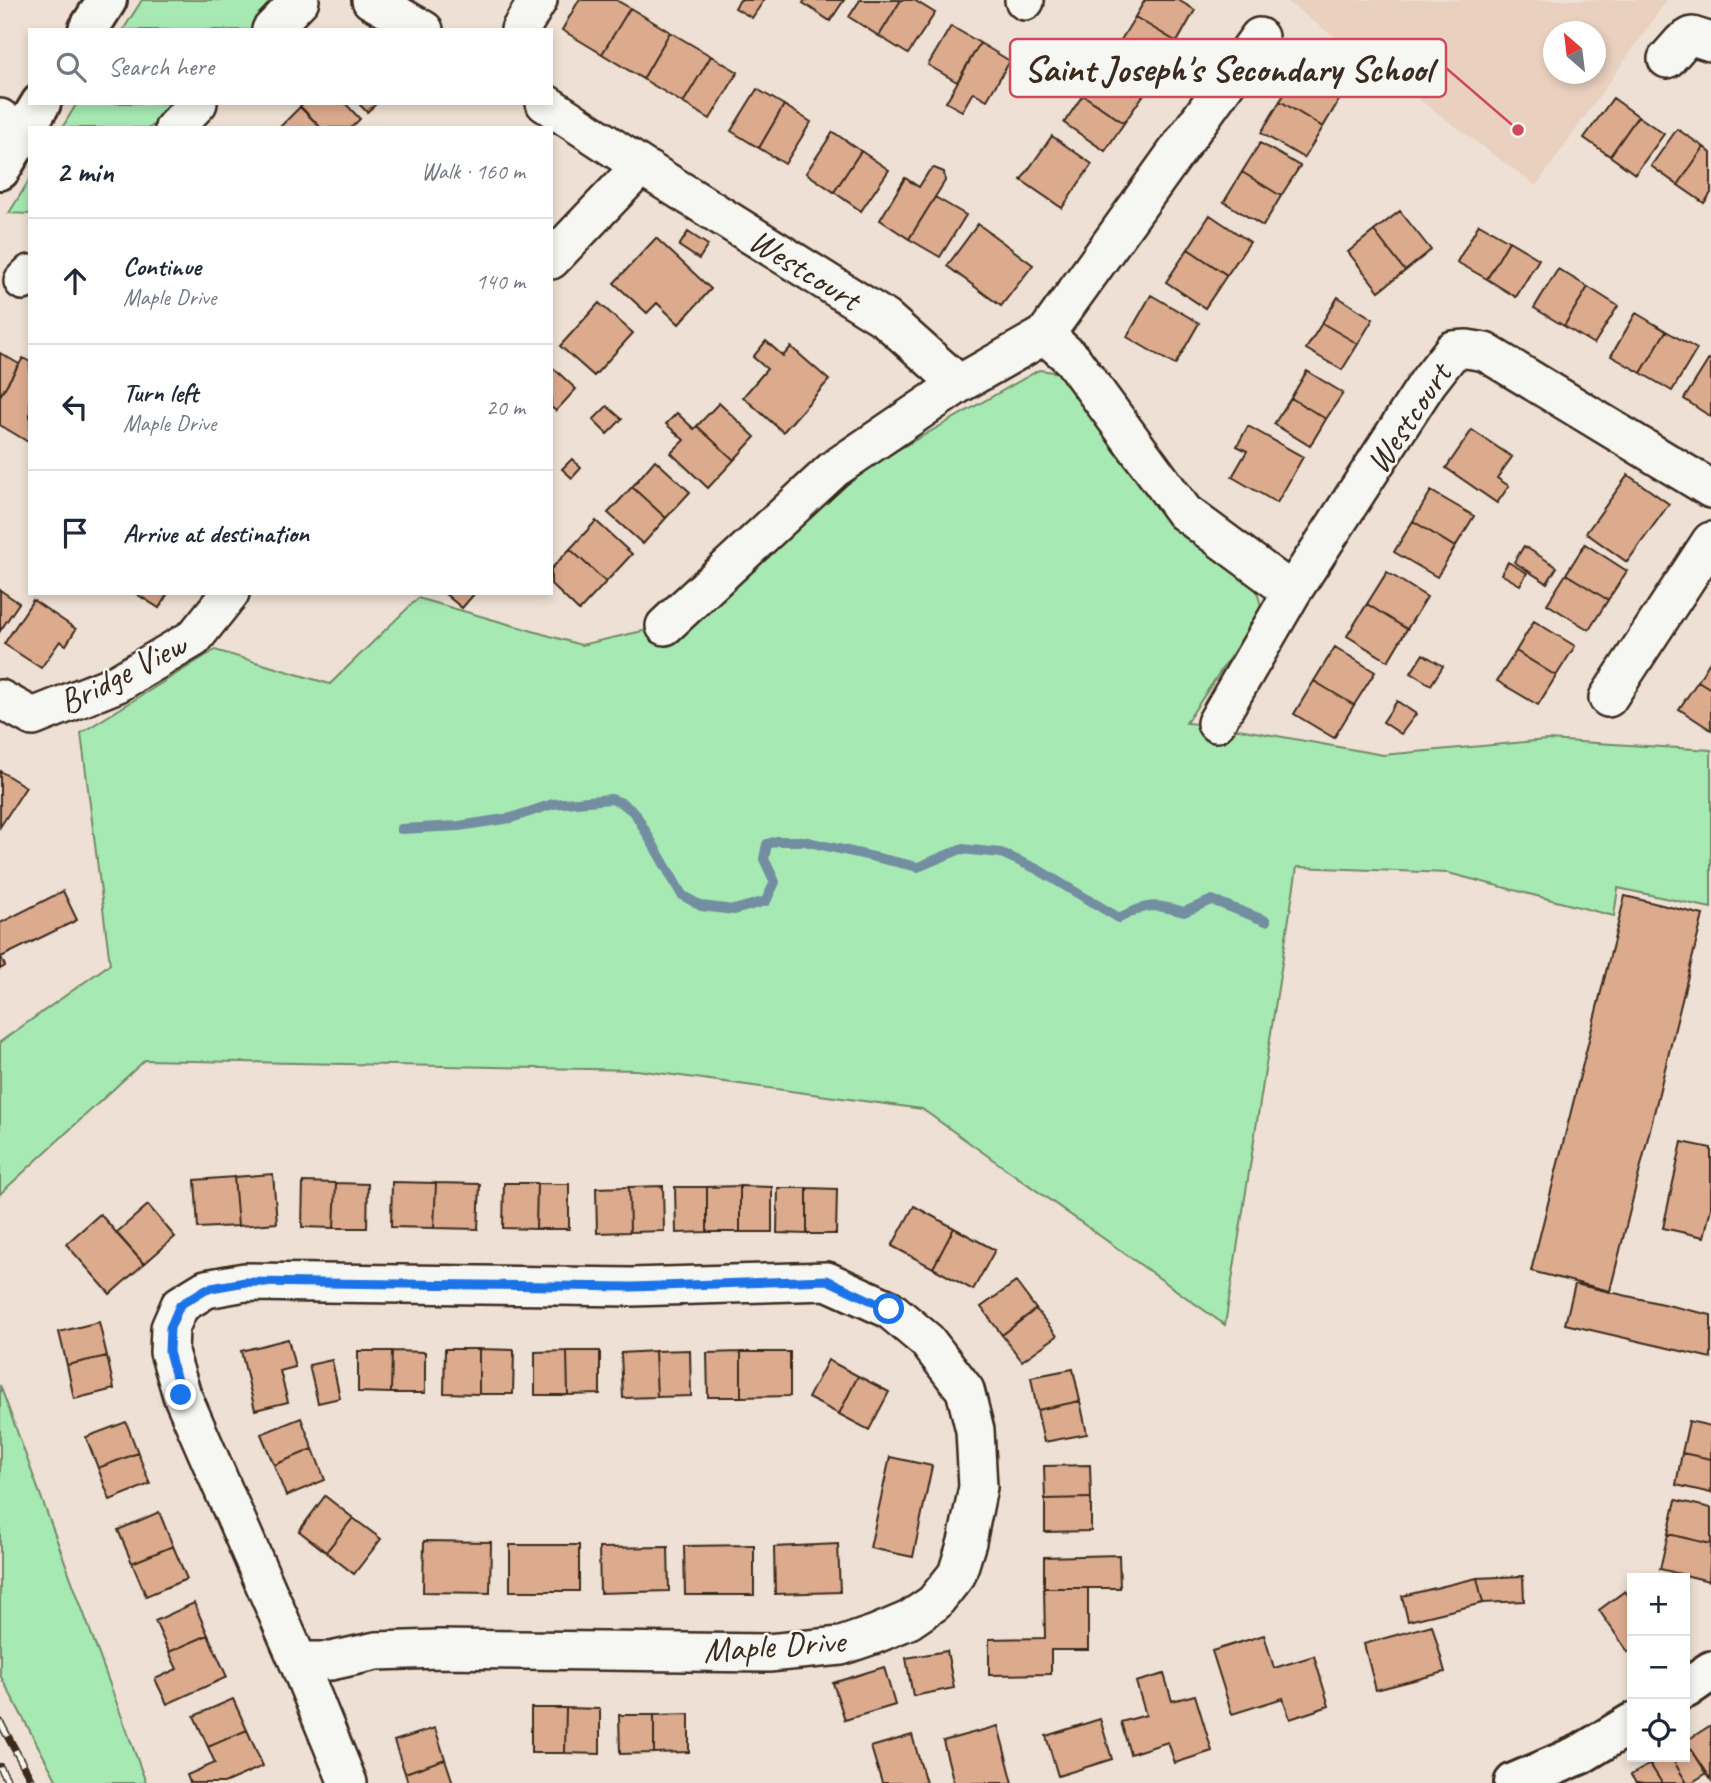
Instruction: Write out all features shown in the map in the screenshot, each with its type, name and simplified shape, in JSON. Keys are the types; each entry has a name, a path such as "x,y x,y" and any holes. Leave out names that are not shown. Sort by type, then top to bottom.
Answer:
{"main road":[{"path":"89,28 107,0"},
{"path":"0,170 21,118"},
{"path":"1690,1686 1711,1671"},
{"path":"1514,1783 1581,1754 1627,1726"}],"street":[{"path":"273,28 300,0"},
{"path":"371,0 420,28"},
{"path":"521,28 538,0"},
{"path":"1667,59 1682,42 1692,36 1711,42"},
{"path":"665,626 834,469 958,384 1045,335 1259,37"},
{"path":"176,126 196,105"},
{"name":"Westcourt","path":"548,105 886,319 958,384"},
{"path":"553,258 641,166"},
{"path":"1045,335 1072,359 1184,512 1293,592"},
{"name":"Westcourt","path":"1216,723 1293,592 1428,382 1453,351 1467,349 1485,352 1711,489"},
{"path":"1608,698 1711,541"},
{"name":"Bridge View","path":"0,699 33,717 118,683 194,638 228,595"},
{"name":"Maple Drive","path":"298,1661 331,1661 376,1651 439,1649 768,1653 841,1646 876,1634 909,1620 934,1603 957,1574 967,1542 978,1487 975,1430 965,1390 927,1341 889,1309 827,1280 632,1287 245,1282 206,1289 180,1305 170,1328 169,1352 181,1395 298,1661 348,1783"}],"shaded area":[{"path":"1285,0 1667,0 1536,186"}],"green space":[{"path":"142,0 284,0 254,28 124,28"},
{"path":"76,105 173,105 152,126 63,126"},
{"path":"28,182 28,214 9,213"},
{"path":"1039,370 1068,374 1253,578 1262,609 1186,723 1222,726 1383,755 1547,740 1711,750 1711,908 1618,888 1614,916 1448,873 1297,867 1225,1325 922,1109 637,1070 145,1060 0,1194 0,1042 110,964 81,733 215,650 330,684 418,598 581,645 696,619 843,481"},
{"path":"0,1385 146,1783 58,1783 0,1675"}],"building":[{"path":"579,0 616,0 630,8 602,54 562,30"},
{"path":"740,0 764,0 752,18 735,8"},
{"path":"805,0 844,0 830,21 803,3"},
{"path":"860,0 901,0 879,36 849,17"},
{"path":"901,0 914,0 935,13 908,54 879,36"},
{"path":"1145,0 1178,0 1195,10 1177,42 1135,17"},
{"path":"630,8 670,32 643,79 602,54"},
{"path":"1135,17 1177,42 1158,73 1116,48"},
{"path":"951,26 980,43 957,82 928,65"},
{"path":"670,32 711,56 683,103 643,79"},
{"path":"980,43 1010,61 987,100 973,92 962,111 946,102"},
{"path":"1110,55 1151,84 1124,123 1083,95"},
{"path":"711,56 738,72 710,119 683,103"},
{"path":"1300,70 1342,95 1323,127 1280,101"},
{"path":"757,89 784,105 759,148 731,131"},
{"path":"1083,95 1124,123 1105,151 1064,123"},
{"path":"1613,98 1638,116 1610,156 1584,138"},
{"path":"1280,101 1323,127 1304,158 1261,133"},
{"path":"347,105 360,119 353,126 319,126 300,106"},
{"path":"360,105 375,105 367,112"},
{"path":"784,105 811,122 785,164 759,148"},
{"path":"300,107 319,126 281,126"},
{"path":"1638,116 1664,134 1635,174 1610,156"},
{"path":"1677,129 1704,147 1678,185 1651,166"},
{"path":"833,132 861,151 834,192 806,173"},
{"path":"1052,136 1092,164 1062,208 1021,180"},
{"path":"1260,143 1300,166 1281,196 1242,172"},
{"path":"1704,147 1711,153 1711,193 1704,203 1678,185"},
{"path":"861,151 889,170 861,211 834,192"},
{"path":"934,168 944,172 945,181 909,239 880,220 905,178 919,187"},
{"path":"1242,172 1281,196 1263,226 1224,202"},
{"path":"935,197 966,215 940,257 909,239"},
{"path":"1400,211 1431,250 1405,271 1374,231"},
{"path":"1210,215 1250,242 1227,275 1188,249"},
{"path":"978,224 1033,265 1001,306 947,266"},
{"path":"1479,224 1509,241 1487,279 1457,262"},
{"path":"1374,231 1405,271 1379,291 1348,252"},
{"path":"688,232 708,245 699,259 679,246"},
{"path":"656,238 711,289 679,324 657,303 647,313 614,283"},
{"path":"1509,241 1539,259 1516,297 1487,279"},
{"path":"1188,249 1227,275 1205,308 1166,282"},
{"path":"1558,269 1588,287 1564,326 1534,308"},
{"path":"1588,287 1618,306 1594,344 1564,326"},
{"path":"1151,295 1199,323 1175,365 1127,337"},
{"path":"1338,297 1373,319 1358,344 1322,323"},
{"path":"599,303 633,333 594,376 560,346"},
{"path":"1636,313 1666,331 1641,373 1611,356"},
{"path":"1322,323 1358,344 1342,370 1306,349"},
{"path":"1666,331 1697,349 1672,391 1641,373"},
{"path":"766,341 783,356 791,347 829,380 783,432 743,397 767,369 753,357"},
{"path":"0,353 19,364 0,396"},
{"path":"23,358 28,361 28,442 0,425 0,396"},
{"path":"1709,359 1711,360 1711,417 1684,399"},
{"path":"553,368 576,389 556,411 553,409"},
{"path":"1307,371 1343,393 1326,419 1291,398"},
{"path":"1291,398 1326,419 1310,446 1274,424"},
{"path":"719,403 755,437 734,460 697,426"},
{"path":"607,406 622,419 607,434 593,420"},
{"path":"677,413 694,429 697,426 734,460 708,488 671,453 684,440 666,424"},
{"path":"1248,426 1303,457 1277,503 1232,477 1247,451 1237,446"},
{"path":"1472,430 1512,457 1497,478 1509,486 1497,503 1446,468"},
{"path":"572,459 581,468 572,478 562,469"},
{"path":"655,460 690,492 666,518 632,487"},
{"path":"1628,475 1669,504 1627,562 1586,533"},
{"path":"632,487 666,518 643,544 608,513"},
{"path":"1431,491 1474,516 1455,547 1413,521"},
{"path":"596,521 632,554 606,582 570,549"},
{"path":"1413,521 1455,547 1437,577 1394,552"},
{"path":"1585,544 1627,571 1608,600 1566,574"},
{"path":"1524,546 1557,567 1547,583 1514,562"},
{"path":"570,549 606,582 579,611 553,586 553,567"},
{"path":"1508,562 1527,573 1520,585 1501,574"},
{"path":"1387,572 1427,597 1407,629 1367,604"},
{"path":"1566,574 1608,600 1589,630 1547,604"},
{"path":"0,590 19,603 0,631"},
{"path":"138,595 167,595 159,608"},
{"path":"446,595 473,595 462,608"},
{"path":"33,600 76,629 66,645 60,641 41,668 4,644"},
{"path":"1367,604 1407,629 1388,661 1347,636"},
{"path":"1534,621 1575,646 1556,676 1516,651"},
{"path":"1335,647 1375,672 1354,705 1314,681"},
{"path":"1516,651 1556,676 1538,705 1497,681"},
{"path":"1423,654 1443,666 1431,685 1411,673"},
{"path":"1711,660 1711,689 1698,681"},
{"path":"1314,681 1354,705 1334,738 1294,714"},
{"path":"1698,681 1711,689 1711,730 1679,709"},
{"path":"1397,701 1416,714 1401,734 1383,722"},
{"path":"0,771 26,787 0,827"},
{"path":"63,891 77,920 1,957 5,966 0,969 0,923"},
{"path":"1625,896 1703,915 1610,1291 1531,1271"},
{"path":"1682,1142 1711,1148 1711,1208 1704,1237 1663,1228"},
{"path":"273,1174 277,1223 238,1226 234,1177"},
{"path":"234,1177 238,1226 198,1228 195,1180"},
{"path":"303,1182 336,1183 334,1228 302,1227"},
{"path":"392,1182 436,1183 434,1228 391,1227"},
{"path":"336,1183 368,1184 367,1228 334,1228"},
{"path":"436,1183 480,1184 478,1229 434,1228"},
{"path":"504,1183 537,1183 536,1229 503,1228"},
{"path":"537,1183 569,1184 569,1229 536,1229"},
{"path":"663,1186 664,1231 630,1232 629,1187"},
{"path":"740,1186 772,1187 772,1232 740,1232"},
{"path":"740,1186 740,1232 707,1232 707,1187"},
{"path":"629,1187 630,1232 597,1233 596,1188"},
{"path":"675,1187 707,1187 707,1232 676,1233"},
{"path":"778,1188 807,1188 807,1234 777,1233"},
{"path":"807,1188 837,1189 836,1234 807,1234"},
{"path":"148,1205 175,1237 144,1264 116,1233"},
{"path":"914,1206 954,1228 933,1268 892,1246"},
{"path":"100,1214 144,1264 110,1294 66,1244"},
{"path":"954,1228 995,1250 973,1290 933,1268"},
{"path":"1016,1282 1036,1309 1002,1335 981,1307"},
{"path":"1575,1284 1711,1315 1711,1358 1565,1324"},
{"path":"1036,1309 1057,1336 1022,1361 1002,1335"},
{"path":"99,1322 107,1356 67,1365 59,1332"},
{"path":"288,1339 295,1367 280,1371 288,1402 255,1410 241,1351"},
{"path":"445,1349 479,1349 479,1394 444,1393"},
{"path":"479,1349 514,1350 513,1394 479,1394"},
{"path":"690,1350 691,1396 657,1397 655,1351"},
{"path":"358,1351 392,1351 391,1393 358,1392"},
{"path":"392,1351 425,1352 425,1393 391,1393"},
{"path":"567,1351 568,1395 535,1395 535,1352"},
{"path":"567,1351 600,1351 600,1394 568,1395"},
{"path":"655,1351 657,1397 623,1398 621,1353"},
{"path":"741,1352 741,1397 708,1397 707,1353"},
{"path":"741,1352 790,1352 790,1396 741,1397"},
{"path":"107,1356 114,1389 74,1399 67,1365"},
{"path":"332,1360 340,1398 318,1403 309,1365"},
{"path":"828,1360 858,1376 839,1414 808,1398"},
{"path":"1073,1369 1080,1401 1037,1410 1031,1377"},
{"path":"858,1376 889,1392 869,1430 839,1414"},
{"path":"1080,1401 1087,1434 1044,1442 1037,1410"},
{"path":"301,1418 313,1449 274,1465 261,1434"},
{"path":"1689,1421 1711,1426 1711,1459 1682,1453"},
{"path":"126,1422 138,1453 98,1468 86,1437"},
{"path":"313,1449 325,1480 286,1496 274,1465"},
{"path":"138,1453 150,1484 110,1500 98,1468"},
{"path":"1682,1453 1711,1459 1711,1493 1676,1485"},
{"path":"890,1457 932,1466 913,1557 870,1548"},
{"path":"1090,1465 1091,1498 1045,1499 1044,1466"},
{"path":"325,1496 353,1518 326,1552 299,1531"},
{"path":"1091,1498 1091,1531 1045,1532 1045,1499"},
{"path":"1676,1500 1711,1508 1711,1544 1668,1534"},
{"path":"159,1512 173,1546 132,1563 118,1530"},
{"path":"353,1518 381,1539 354,1574 326,1552"},
{"path":"1668,1534 1711,1544 1709,1581 1690,1576 1690,1573 1660,1569"},
{"path":"424,1541 491,1542 490,1593 423,1592"},
{"path":"838,1544 840,1592 775,1594 774,1547"},
{"path":"510,1545 579,1545 579,1591 510,1591"},
{"path":"754,1545 754,1595 685,1595 684,1546"},
{"path":"173,1546 187,1579 146,1596 132,1563"},
{"path":"668,1547 669,1591 600,1593 599,1548"},
{"path":"1119,1555 1120,1588 1044,1588 1044,1557"},
{"path":"1523,1576 1524,1601 1483,1603 1477,1578"},
{"path":"1477,1578 1483,1603 1408,1621 1402,1596"},
{"path":"1044,1588 1088,1588 1088,1650 1051,1650 1051,1674 989,1675 989,1639 1045,1638"},
{"path":"1625,1591 1627,1594 1627,1651 1599,1610"},
{"path":"194,1603 208,1635 169,1652 155,1621"},
{"path":"1432,1625 1445,1672 1376,1690 1364,1644"},
{"path":"208,1635 227,1677 167,1704 155,1679 177,1669 169,1652"},
{"path":"1264,1635 1274,1668 1314,1656 1329,1706 1290,1719 1283,1698 1232,1714 1212,1651"},
{"path":"947,1651 954,1688 913,1696 906,1658"},
{"path":"884,1667 895,1705 845,1720 833,1683"},
{"path":"1164,1674 1172,1701 1195,1695 1212,1751 1175,1763 1168,1742 1130,1754 1121,1722 1146,1715 1136,1682"},
{"path":"233,1699 247,1730 208,1747 194,1716"},
{"path":"531,1708 566,1708 565,1753 531,1753"},
{"path":"566,1708 600,1709 600,1754 565,1753"},
{"path":"689,1714 689,1752 654,1753 654,1715"},
{"path":"619,1715 654,1715 654,1753 620,1754"},
{"path":"1100,1719 1112,1759 1058,1776 1046,1736"},
{"path":"1711,1725 1711,1780 1690,1747 1690,1738"},
{"path":"998,1726 1013,1783 954,1783 943,1741"},
{"path":"435,1728 445,1759 405,1773 394,1741"},
{"path":"247,1730 263,1766 224,1783 190,1783 187,1775 215,1763 208,1747"},
{"path":"912,1735 926,1783 882,1783 871,1747"},
{"path":"1690,1747 1707,1773 1687,1783 1674,1762 1690,1762"},
{"path":"445,1759 453,1783 408,1783 405,1773"},
{"path":"1674,1762 1687,1783 1662,1783 1650,1764"},
{"path":"1650,1764 1662,1783 1636,1783 1631,1775"}],"waterway":[{"path":"401,829 459,826 511,818 553,804 611,799 635,813 682,895 701,906 734,910 766,901 775,882 764,859 767,844 777,841 804,841 918,867 961,849 1001,853 1037,869 1119,918 1150,906 1184,912 1212,900 1266,921"}],"railway":[{"path":"0,1722 33,1783"},
{"path":"0,1767 9,1783"}],"place":[{"name":"Saint Joseph's Secondary School","path":"1518,130"}],"route":[{"path":"181,1395 169,1352 170,1328 180,1305 206,1289 245,1282 632,1287 827,1280 889,1309"}]}
